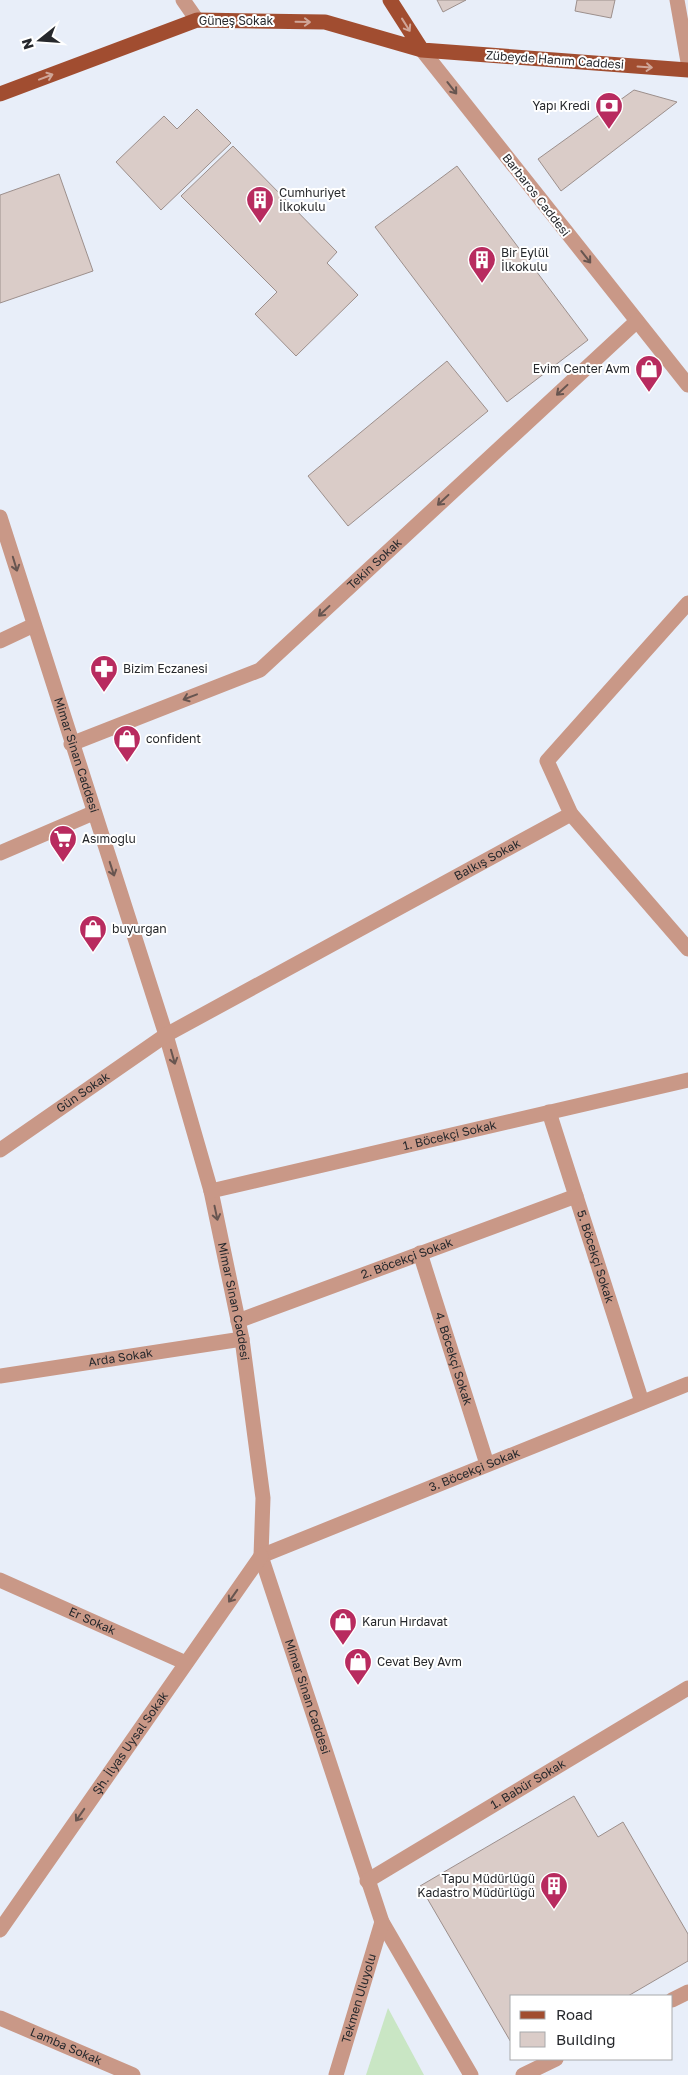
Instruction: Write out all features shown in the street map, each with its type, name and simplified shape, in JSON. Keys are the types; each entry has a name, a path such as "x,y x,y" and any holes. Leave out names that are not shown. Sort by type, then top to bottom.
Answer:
{"main road":[{"name":"Barbaros Caddesi","path":"390,0 422,50"},
{"name":"Güneş Sokak","path":"0,94 197,20 325,22 422,50"},
{"name":"Zübeyde Hanım Caddesi","path":"422,50 688,70"}],"street":[{"path":"183,0 197,20"},
{"path":"677,0 688,62"},
{"name":"Barbaros Caddesi","path":"422,50 688,385"},
{"name":"Tekin Sokak","path":"71,744 260,670 637,321"},
{"name":"Mimar Sinan Caddesi","path":"0,517 93,813 166,1035 211,1191 242,1339 263,1498 261,1556 382,1922 471,2075"},
{"path":"688,603 547,761 571,814 688,949"},
{"path":"0,640 34,625"},
{"path":"0,853 93,813"},
{"name":"Balkış Sokak","path":"166,1035 571,814"},
{"name":"Gün Sokak","path":"0,1150 166,1035"},
{"name":"1. Böcekçi Sokak","path":"211,1191 688,1080"},
{"name":"5. Böcekçi Sokak","path":"550,1112 642,1402"},
{"name":"2. Böcekçi Sokak","path":"238,1321 576,1196"},
{"name":"4. Böcekçi Sokak","path":"420,1253 488,1464"},
{"name":"Arda Sokak","path":"0,1376 242,1339"},
{"name":"3. Böcekçi Sokak","path":"261,1556 688,1384"},
{"name":"Şh. İlyas Uysal Sokak","path":"0,1930 261,1556"},
{"name":"Er Sokak","path":"0,1580 186,1663"},
{"name":"1. Babür Sokak","path":"367,1881 688,1688"},
{"name":"Tekmen Uluyolu","path":"336,2075 382,1922"},
{"path":"673,2000 688,1992"},
{"name":"Lamba Sokak","path":"0,2018 133,2075"},
{"path":"524,2075 554,2060"}],"green space":[{"path":"388,2008 424,2075 366,2075"}],"building":[{"path":"437,0 466,0 443,12"},
{"path":"577,0 615,0 611,18 575,11"},
{"name":"Yapı Kredi","path":"634,90 677,102 561,191 538,159"},
{"path":"197,109 231,143 161,210 116,162 164,116 177,129"},
{"name":"Cumhuriyet İlkokulu","path":"233,146 337,252 327,263 358,295 296,356 255,314 277,292 181,196"},
{"name":"Bir Eylül İlkokulu","path":"457,166 588,340 507,402 375,227"},
{"path":"59,174 93,271 0,303 0,195"},
{"path":"447,361 488,411 348,526 308,476"},
{"name":"Tapu Müdürlüğü Kadastro Müdürlüğü","path":"574,1796 598,1837 623,1822 688,1934 688,1961 630,1995 510,1995 510,2041 420,1886"}],"place":[{"name":"Yapı Kredi","path":"609,130"},
{"name":"Cumhuriyet İlkokulu","path":"260,224"},
{"name":"Bir Eylül İlkokulu","path":"482,284"},
{"name":"Evim Center Avm","path":"649,393"},
{"name":"Bizim Eczanesi","path":"104,693"},
{"name":"confident","path":"127,763"},
{"name":"Asımoğlu","path":"63,863"},
{"name":"buyurgan","path":"93,953"},
{"name":"Karun Hırdavat","path":"343,1646"},
{"name":"Cevat Bey Avm","path":"358,1686"},
{"name":"Tapu Müdürlüğü Kadastro Müdürlüğü","path":"554,1910"}]}
